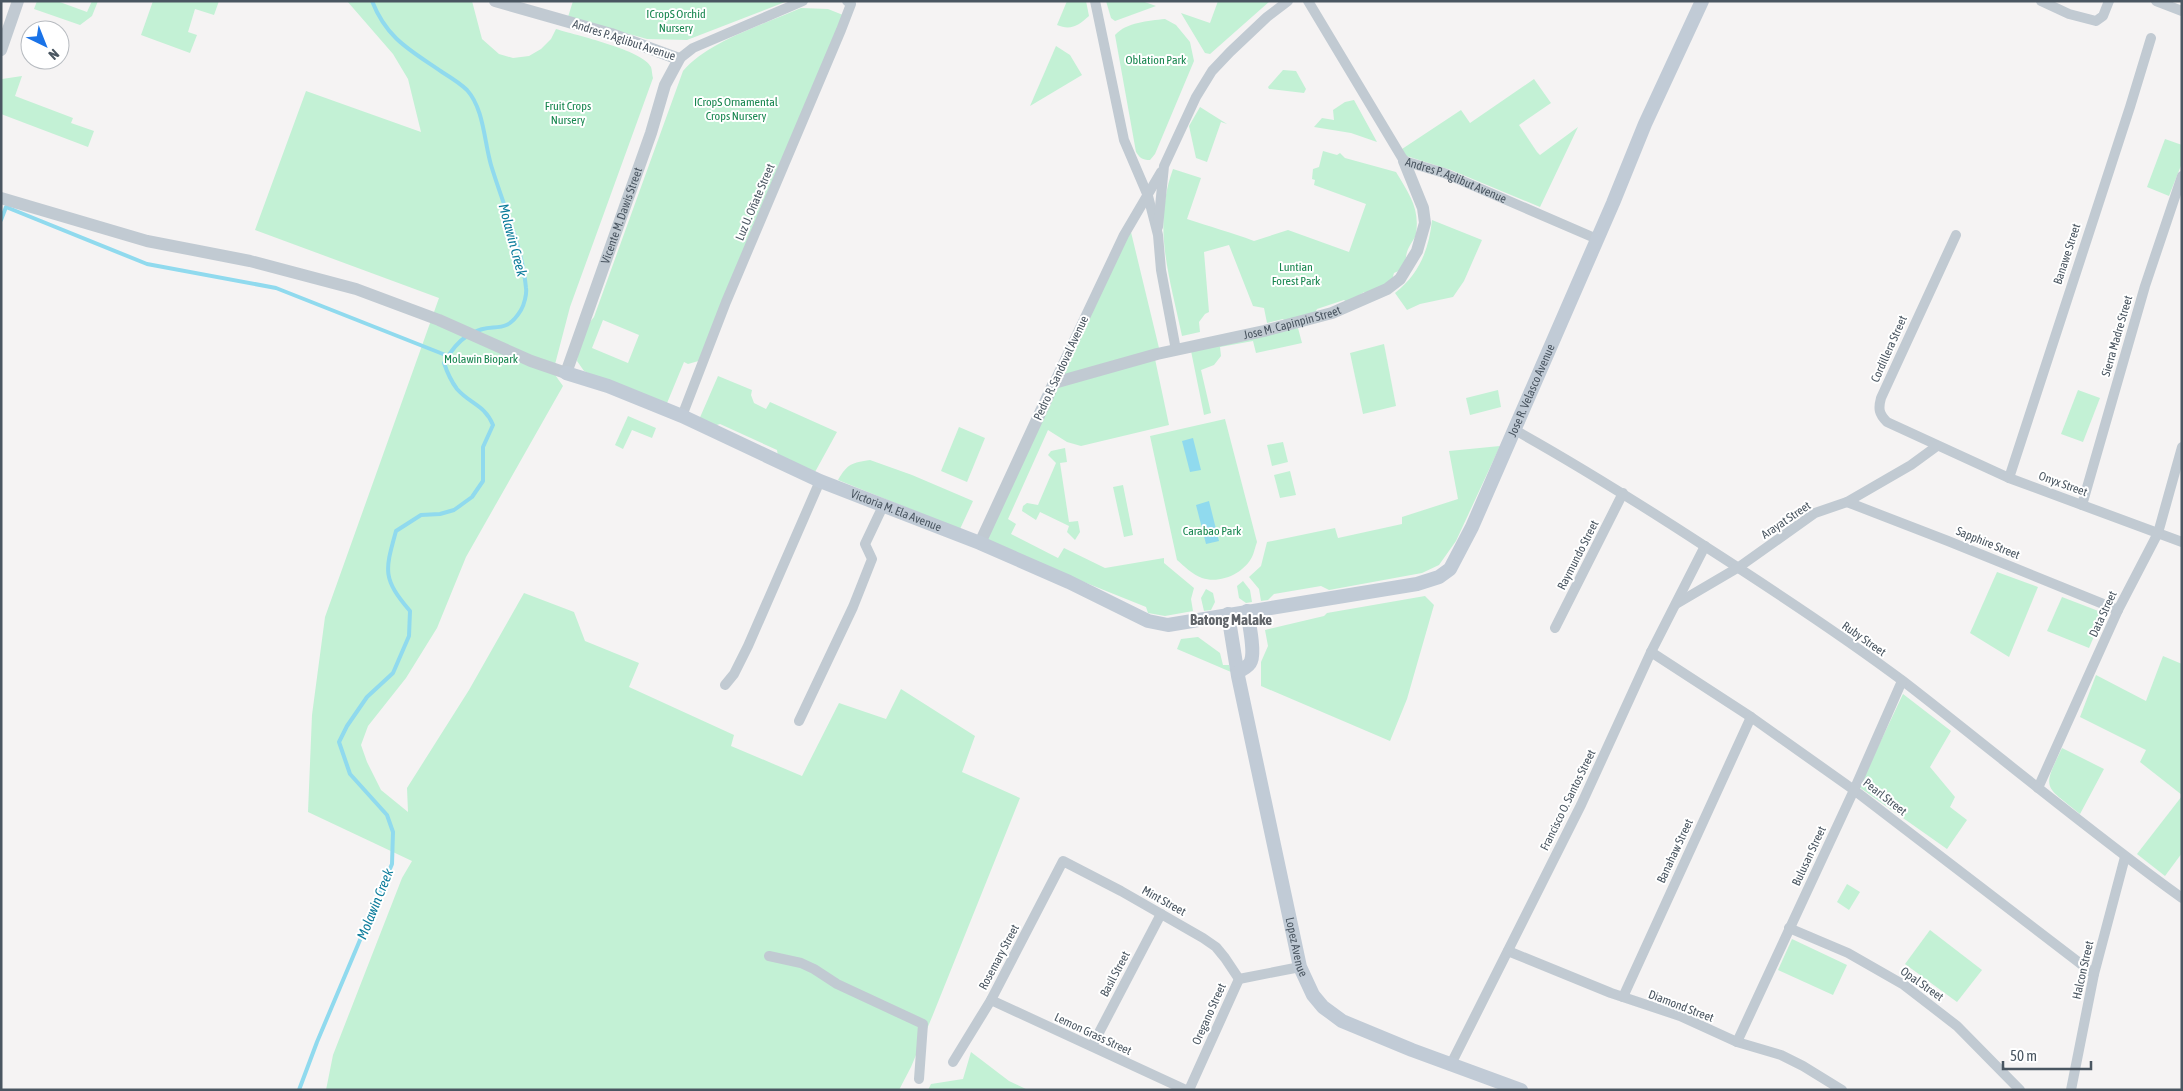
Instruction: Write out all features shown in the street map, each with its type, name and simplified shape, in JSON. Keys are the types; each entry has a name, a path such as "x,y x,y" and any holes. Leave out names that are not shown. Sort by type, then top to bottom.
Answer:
{"main road":[{"name":"Jose R. Velasco Avenue","path":"1228,614 1417,584 1439,577 1450,569 1458,557 1645,124 1702,1"},
{"name":"Victoria M. Ela Avenue","path":"566,373 608,386 682,416 820,481 980,543 1086,590 1148,621 1168,625 1228,614"},
{"path":"1238,672 1251,661 1252,653 1247,611"},
{"name":"Lopez Avenue","path":"1228,614 1238,672 1300,966 1313,994 1323,1007 1342,1021 1521,1090"}],"street":[{"path":"1,50 18,1"},
{"name":"Andres P. Aglibut Avenue","path":"495,1 611,34 680,60 694,48 803,1"},
{"name":"Luz U. Oñate Street","path":"682,416 726,302 841,30 851,4 847,1"},
{"path":"1095,1 1124,140 1148,196 1158,235 1161,270 1176,350"},
{"path":"1158,235 1164,166 1196,97 1212,71 1251,32 1288,1"},
{"name":"Andres P. Aglibut Avenue","path":"1308,1 1404,161 1444,173 1596,239"},
{"path":"2041,1 2069,14 2096,21 2103,16 2109,1"},
{"path":"2156,1 2179,7"},
{"name":"Banawe Street","path":"2009,478 2151,38"},
{"name":"Vicente M. Dawis Street","path":"566,373 651,133 664,85 680,60"},
{"name":"Jose M. Capinpin Street","path":"1054,383 1176,350 1332,314 1387,289 1400,279 1417,251 1425,223 1424,208 1404,161"},
{"name":"Pedro R. Sandoval Avenue","path":"980,543 1124,235 1164,166"},
{"name":"Sierra Madre Street","path":"2082,505 2145,286 2182,176"},
{"path":"1,198 147,241 250,261 356,288 439,320 531,361 566,373"},
{"name":"Cordillera Street","path":"1937,446 1920,436 1887,422 1880,415 1879,406 1904,345 1956,235"},
{"name":"Ruby Street","path":"1513,429 1623,493 1739,567 1902,680 2126,857 2182,898"},
{"name":"Onyx Street","path":"1937,446 2009,478 2182,542"},
{"name":"Arayat Street","path":"1676,604 1739,567 1815,513 1847,502 1911,465 1937,446"},
{"name":"Data Street","path":"2038,788 2118,610 2158,533 2182,447"},
{"path":"725,685 734,674 748,646 820,481"},
{"name":"Raymundo Street","path":"1555,628 1623,493"},
{"name":"Sapphire Street","path":"1847,502 2118,610"},
{"path":"799,721 853,607 872,559 865,544 883,506"},
{"name":"Francisco O. Santos Street","path":"1451,1064 1581,805 1651,652 1705,546"},
{"name":"Pearl Street","path":"1651,652 1751,717 1854,790 2094,974"},
{"name":"Bulusan Street","path":"1738,1042 1854,790 1902,680"},
{"name":"Banahaw Street","path":"1623,997 1751,717"},
{"name":"Halcon Street","path":"2071,1090 2094,974 2126,857"},
{"name":"Mint Street","path":"1063,861 1161,914 1216,947 1239,979"},
{"name":"Rosemary Street","path":"953,1062 991,1000 1063,861"},
{"name":"Basil Street","path":"1092,1046 1161,914"},
{"name":"Opal Street","path":"1789,928 1848,954 1904,985 1957,1026 2020,1090"},
{"name":"Diamond Street","path":"1508,951 1623,997 1680,1016 1738,1042 1781,1055 1842,1090"},
{"path":"768,956 801,963 837,984 923,1024 919,1079"},
{"name":"Oregano Street","path":"1187,1090 1239,979 1300,966"},
{"name":"Lemon Grass Street","path":"991,1000 1187,1090"}],"green space":[{"path":"37,1 57,1 87,12 92,1 98,1 92,16 80,25 34,9"},
{"path":"153,1 219,1 214,15 195,9 188,32 197,35 190,53 141,35"},
{"path":"347,1 472,1 482,39 499,54 513,58 529,56 541,49 551,39 556,29 608,44 635,55 651,67 653,78 570,307 553,372 563,386 466,557 437,628 406,678 368,726 361,745 381,790 408,812 407,788 469,690 524,593 574,612 585,641 639,663 629,687 734,735 731,746 802,776 839,703 886,719 901,689 975,736 962,772 1020,798 932,1017 899,1090 326,1090 333,1055 402,878 412,861 308,812 312,715 325,617 439,298 255,230 306,91 421,132 408,79 393,54"},
{"name":"ICropS Orchid Nursery","path":"573,1 785,2 687,40 647,39 568,17"},
{"path":"1067,1 1086,1 1089,16 1071,27 1057,25"},
{"path":"1106,1 1142,1 1156,6 1115,21 1111,18"},
{"path":"1218,1 1270,1 1210,54 1205,53 1181,13 1210,23"},
{"name":"ICropS Ornamental Crops Nursery","path":"801,8 828,9 843,15 702,360 688,364 684,362 665,408 584,371 577,361 581,333 594,317 683,71 694,60 722,42","holes":["603,320 639,335 628,363 592,348"]},
{"name":"Oblation Park","path":"1165,19 1176,25 1190,42 1194,61 1155,154 1150,160 1147,160 1136,152 1115,35 1125,27"},
{"path":"1056,46 1070,55 1082,75 1030,106"},
{"path":"1283,70 1296,71 1306,89 1304,93 1269,89 1268,87"},
{"path":"22,76 15,96 73,118 71,123 94,131 88,147 1,114 2,79"},
{"path":"1534,79 1551,103 1519,125 1537,152 1540,155 1578,127 1540,207 1451,170 1400,154 1399,151 1461,110 1470,123"},
{"path":"1354,100 1377,142 1351,133 1314,127 1322,118 1334,120 1333,110 1345,102"},
{"path":"1200,107 1227,124 1221,122 1207,162 1196,158 1189,126"},
{"path":"2165,139 2182,145 2182,163 2169,196 2147,187"},
{"name":"Luntian Forest Park","path":"1323,151 1337,155 1340,153 1345,158 1396,172 1415,209 1417,225 1416,234 1408,249 1405,265 1402,269 1394,273 1392,280 1368,296 1364,292 1348,303 1344,300 1317,309 1314,315 1267,323 1264,308 1253,306 1229,245 1204,252 1209,312 1199,322 1200,332 1182,336 1168,273 1163,232 1167,190 1173,169 1201,178 1187,219 1254,241 1288,230 1349,252 1366,204 1314,185 1315,180 1312,179 1313,169 1319,167"},
{"path":"1432,220 1482,240 1464,281 1453,297 1420,304 1407,310 1395,293 1410,278 1421,261 1431,231"},
{"path":"1130,228 1159,348 1155,359 1169,425 1081,446 1067,442 1048,430 1008,519 1016,524 1011,534 1058,558 1064,548 1105,568 1164,558 1164,563 1194,588 1191,599 1193,611 1165,616 1148,613 1146,607 984,542"},
{"path":"1298,328 1302,343 1256,353 1253,341 1220,347 1221,356 1214,365 1201,370 1211,413 1204,415 1191,351"},
{"path":"1384,344 1396,406 1363,414 1350,353"},
{"path":"718,376 752,390 751,395 754,403 766,409 770,402 837,432 815,472 778,456 777,450 720,424 710,427 698,422"},
{"path":"1498,390 1501,407 1470,415 1466,398"},
{"path":"2078,390 2100,398 2083,442 2061,434"},
{"path":"628,416 656,428 652,438 632,430 623,449 615,445"},
{"name":"Carabao Park","path":"1225,419 1257,542 1252,557 1237,573 1216,580 1209,580 1195,575 1177,560 1150,436"},
{"path":"959,427 985,438 967,482 941,471"},
{"path":"1283,442 1288,462 1272,466 1267,445"},
{"path":"1500,446 1456,541 1439,565 1422,573 1329,590 1321,586 1274,594 1268,600 1261,601 1259,589 1249,577 1261,566 1267,542 1335,528 1338,538 1402,524 1402,517 1458,499 1449,451"},
{"path":"1065,448 1067,462 1060,463 1069,522 1078,521 1080,532 1075,540 1067,532 1069,526 1040,512 1036,520 1022,511 1023,506 1027,503 1038,505 1056,463 1048,455 1051,451"},
{"path":"870,460 912,475 973,501 960,529 838,480 851,465"},
{"path":"1290,471 1296,495 1280,498 1274,475"},
{"path":"1123,485 1133,535 1124,537 1113,487"},
{"path":"1997,572 2038,587 2009,657 1970,633"},
{"path":"1243,581 1250,590 1252,602 1246,603 1239,598 1237,586"},
{"path":"1206,589 1213,593 1215,602 1211,610 1204,611 1201,598"},
{"path":"1425,596 1434,605 1407,699 1390,741 1261,686 1261,662 1268,646 1265,630 1324,616 1327,613"},
{"path":"2062,597 2101,612 2101,620 2089,648 2047,631"},
{"path":"1198,637 1220,653 1223,665 1229,665 1231,672 1177,649 1181,639"},
{"path":"2163,656 2182,664 2182,795 2140,762 2146,750 2080,717 2096,675 2146,701"},
{"path":"1903,694 1951,731 1930,767 1955,797 1950,807 1967,820 1947,849 1859,787"},
{"path":"2062,748 2104,769 2080,814 2059,798 2050,786 2051,772"},
{"path":"2182,796 2182,853 2165,876 2137,854"},
{"path":"1847,884 1860,892 1849,910 1837,902"},
{"path":"1930,930 1982,970 1957,1002 1905,964"},
{"path":"1792,939 1847,965 1833,995 1778,970"},
{"path":"971,1052 1009,1081 1028,1090 928,1090 931,1084 963,1079"}],"water":[{"path":"1193,438 1201,470 1190,472 1182,441"},
{"path":"1209,501 1219,541 1206,544 1196,505"}],"waterway":[{"name":"Molawin Creek","path":"372,1 378,14 392,34 410,50 464,87 477,106 491,165 521,257 526,290 522,308 509,323 504,326 486,328 473,333"},
{"path":"1,220 6,207 147,264 276,288 448,356"},
{"name":"Molawin Creek","path":"299,1090 317,1042 392,864 393,832 387,815 350,774 339,742 347,726 367,697 393,673 409,636 410,611 394,590 388,574 388,565 396,531 421,515 440,514 454,510 472,497 483,481 483,447 493,425 486,413 457,389 444,363 454,348 467,336"}],"district":[{"name":"Batong Malake","path":"1231,620"}],"park label":[{"name":"Fruit Crops Nursery","path":"568,113"},
{"name":"Molawin Biopark","path":"481,359"}]}
